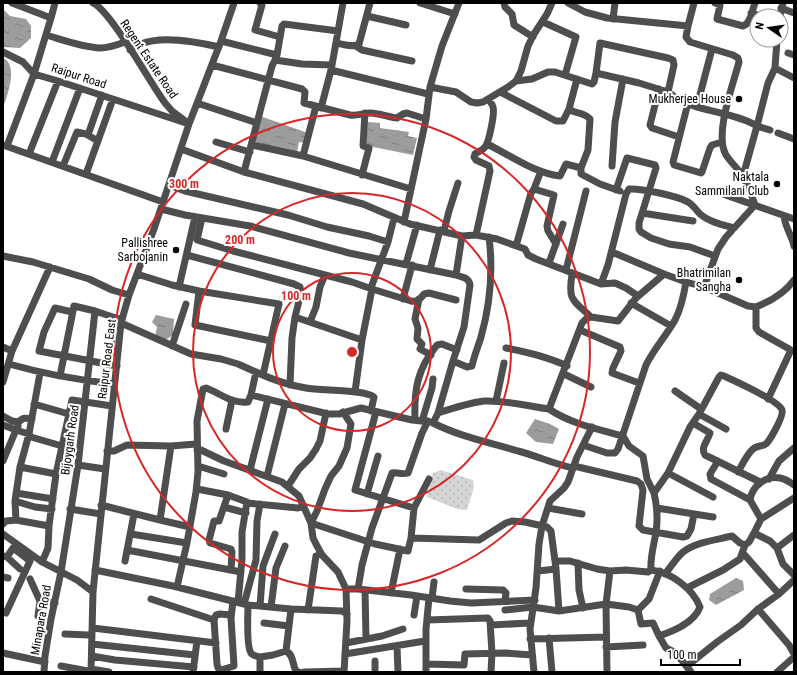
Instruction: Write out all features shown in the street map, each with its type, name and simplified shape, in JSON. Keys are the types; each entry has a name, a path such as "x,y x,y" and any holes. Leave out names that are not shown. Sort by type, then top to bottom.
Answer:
{"street":[{"name":"Raipur Road","path":"55,3 34,74 189,124"},
{"name":"Raipur Road East","path":"93,592 121,322 129,295 161,209 189,124 234,3"},
{"path":"260,3 262,6 255,30 280,37"},
{"path":"303,156 331,68 343,3"},
{"path":"356,46 359,44 370,3"},
{"path":"420,3 455,14"},
{"path":"404,222 426,119 429,91 442,46 459,3"},
{"path":"504,3 505,7 512,14 514,25 533,37"},
{"path":"516,81 521,71 528,46 543,22 552,3"},
{"path":"568,3 594,15 688,26"},
{"path":"613,18 615,3"},
{"path":"694,3 686,38 738,58 739,62 725,115 722,142 726,155 743,176 755,205"},
{"path":"715,3 720,5 716,19 743,26 746,26 749,20"},
{"path":"15,4 51,18"},
{"name":"Regent Estate Road","path":"97,4 125,42 164,103 189,124"},
{"path":"782,5 794,14"},
{"path":"367,16 406,25"},
{"path":"543,22 576,37 565,75"},
{"path":"244,172 268,80 276,57 282,26 284,24 338,31"},
{"path":"46,35 81,45 100,48 125,42"},
{"path":"130,50 142,43 164,40 220,44 302,64 331,68 429,91 456,92 471,102 477,103 483,102 516,81 532,79 548,72 555,72 592,84 596,73 600,43 673,60 674,65 668,92"},
{"path":"336,43 356,46 362,50 412,61"},
{"path":"743,176 768,83 775,68 776,48"},
{"path":"697,106 712,49"},
{"path":"3,52 23,62 34,74 5,146 163,202"},
{"path":"212,64 302,89 305,92 304,103 350,115 357,116 365,113 373,113 396,118 407,113 426,119"},
{"path":"775,68 794,78"},
{"path":"596,73 659,89 668,92 688,103 745,120 770,130"},
{"path":"500,92 556,121 563,121 569,109 577,79"},
{"path":"612,166 616,122 623,79"},
{"path":"29,154 58,81"},
{"path":"52,162 80,88"},
{"path":"659,89 650,125 652,128 680,137"},
{"path":"89,132 102,95"},
{"path":"86,174 113,99"},
{"path":"476,235 490,171 489,166 476,160 474,157 475,154 487,144 494,110 493,105 488,99"},
{"path":"197,103 257,124"},
{"path":"688,103 673,162 674,165 701,173 712,145 722,142"},
{"path":"569,109 585,115 590,119 588,150 581,168 581,174 626,194"},
{"path":"362,175 369,148 363,146 365,113"},
{"path":"63,166 77,132 86,134 98,141"},
{"path":"778,133 794,139"},
{"path":"216,142 303,156 411,189"},
{"path":"487,144 552,175 560,176 566,164 581,168"},
{"path":"181,149 244,172 363,204 404,222 462,236 476,235 497,239 525,249 528,255 566,270 572,274 601,284 614,283 626,288 638,296"},
{"path":"616,190 628,158 653,164 656,166 639,223 639,229 641,232 660,242 690,248 715,256"},
{"path":"516,246 531,192 534,189 541,171"},
{"path":"430,270 458,183"},
{"path":"169,185 283,213 327,227 369,236 388,242"},
{"path":"601,284 608,266 626,194 629,189 635,188 686,201 708,219 734,228"},
{"path":"534,189 554,195 547,226 548,231 556,244"},
{"path":"566,270 586,191"},
{"path":"720,193 794,219"},
{"path":"704,287 718,249 734,228 755,205"},
{"path":"161,209 256,228 349,252 409,264 470,281 464,328 438,413"},
{"path":"642,213 692,221"},
{"path":"784,216 784,221 794,246"},
{"path":"179,287 186,255 199,217"},
{"path":"199,217 197,240 233,251 352,282 403,299 416,301 424,294 429,293 456,300"},
{"path":"355,392 362,340 372,289 388,242 394,218"},
{"path":"549,263 562,224"},
{"path":"403,299 417,225"},
{"path":"456,276 462,236"},
{"path":"453,361 467,367 472,366 481,336 488,299 491,255 489,237"},
{"path":"612,252 664,274 704,287 748,306 756,307 780,295 794,280"},
{"path":"186,255 294,284 300,287 301,293 292,338 290,385"},
{"path":"3,256 32,262 89,279 112,290 129,295"},
{"path":"3,382 12,351 50,267"},
{"path":"137,274 179,287 280,304 271,341 248,402 232,400 223,397 210,389 203,389 198,414 198,466 196,489 184,560 177,587"},
{"path":"572,274 570,294 573,300 591,317"},
{"path":"549,409 580,330 586,319 591,317 618,321 638,296 664,274"},
{"path":"310,322 325,275"},
{"path":"583,445 611,454 615,453 618,449 639,383 651,354 671,326 679,309 686,282"},
{"path":"199,291 194,325 271,341"},
{"path":"419,299 415,319 418,328 417,339 422,344 420,349 431,355"},
{"path":"632,303 671,326"},
{"path":"172,346 186,304"},
{"path":"60,376 74,306 96,311 191,354 221,359 238,364 275,381 306,388 372,395 374,397 373,411 355,490 414,508"},
{"path":"756,307 756,328 759,332 793,350 768,399"},
{"path":"72,312 55,308 44,332 39,351 117,366"},
{"name":"Bijoygarh Road","path":"61,572 78,465 96,311"},
{"path":"295,317 362,340"},
{"path":"580,330 620,347 621,351 612,373 639,383"},
{"path":"424,421 414,397 421,372 436,346 440,344 457,350"},
{"path":"3,347 12,351"},
{"path":"506,348 557,361 567,366"},
{"path":"496,401 504,363"},
{"path":"9,364 40,373 114,384"},
{"path":"16,520 15,501 20,467 29,434 40,373"},
{"path":"564,374 591,387"},
{"path":"654,493 668,472 721,375 768,399 781,408 783,414 769,441 765,445 753,448 738,472"},
{"path":"366,639 361,590 362,565 368,542 392,473 408,473 422,433 433,379"},
{"path":"675,391 700,412 726,429"},
{"path":"251,395 326,413 339,414 362,408 424,421 450,432 517,450 561,466 574,467 637,482 641,484 643,490 639,526 643,530 683,537 687,536 691,529 694,514"},
{"path":"250,470 268,399"},
{"path":"42,562 48,548 49,526 56,474 72,400 112,406"},
{"path":"226,429 232,400"},
{"path":"424,421 438,413 476,402 496,401 549,409 592,428 623,436 629,446 643,456 648,479 654,493 657,508 656,533 650,560 651,570"},
{"path":"34,404 69,414"},
{"path":"268,476 285,404"},
{"path":"311,523 331,476 340,466 347,448 351,424 343,412"},
{"path":"288,486 293,477 316,449 320,441 326,413"},
{"path":"3,416 12,421 18,422"},
{"path":"3,461 18,422 21,419 32,419"},
{"path":"693,424 710,433 703,451 705,455 760,482"},
{"path":"3,425 29,434 30,437 62,446"},
{"path":"534,672 530,639 530,623 538,571 539,544 542,526 550,501 564,488 568,482 583,445 592,428"},
{"path":"107,451 114,451 127,445 197,447 224,461 282,482 299,496 311,523 316,544 322,555 338,572 346,589 347,614 344,671 304,672"},
{"path":"160,520 171,446"},
{"path":"768,479 779,461 794,448"},
{"path":"367,494 378,456"},
{"path":"718,461 710,474 711,479 750,500 760,519"},
{"path":"78,465 105,469"},
{"path":"198,466 224,474"},
{"path":"20,467 56,474"},
{"path":"668,472 713,496"},
{"path":"750,500 753,490 760,482 768,479 780,478 794,485"},
{"path":"311,523 368,542 408,551 414,508 429,479"},
{"path":"196,489 228,495 248,503 298,508 304,506"},
{"path":"16,492 53,498"},
{"path":"228,495 219,521 214,521 210,543 231,549 230,570"},
{"path":"687,588 724,570 740,559 745,545 749,542 760,519 794,498"},
{"path":"15,501 35,507 52,509"},
{"path":"248,503 242,532 241,603 248,632 250,651 253,655 260,657 286,651 290,652 296,672"},
{"path":"231,615 216,615 214,620 218,668 221,670 233,666 231,615 241,603 256,560 260,504"},
{"path":"101,505 190,527"},
{"path":"224,507 246,513"},
{"path":"548,508 582,514"},
{"path":"657,508 713,517"},
{"path":"70,509 100,514"},
{"path":"125,561 134,514"},
{"path":"3,524 6,521 16,520 49,526"},
{"path":"411,538 479,540 506,523 512,521 525,522 547,527 551,531 559,611"},
{"path":"754,533 770,541 777,548 783,564 794,576"},
{"path":"3,534 42,562 77,580 93,592 92,656 90,671"},
{"path":"131,534 187,543"},
{"path":"260,606 264,566 275,534"},
{"path":"777,548 794,535"},
{"path":"638,610 649,599 663,572 683,552 694,546 732,536 740,543 745,545"},
{"path":"271,607 276,568 285,546"},
{"path":"6,613 30,561 14,548 5,556 20,569"},
{"path":"391,593 400,549"},
{"path":"127,550 241,572"},
{"path":"743,553 779,594"},
{"path":"308,610 316,556"},
{"path":"555,561 565,560 610,571 648,572 651,570 663,572 687,588 698,601 700,607 698,614 679,627 659,636"},
{"path":"578,563 583,608"},
{"path":"538,571 556,569"},
{"path":"95,570 177,587 241,603 291,610 342,611 347,614"},
{"path":"607,672 606,604 610,571"},
{"name":"Minapara Road","path":"44,672 51,619 61,572"},
{"path":"30,579 40,601 38,616"},
{"path":"638,610 641,624 652,623 666,648 676,653 689,669 717,642 741,625 794,580"},
{"path":"426,672 425,641 430,598 434,582"},
{"path":"346,589 471,603 505,601 534,603 559,611 606,604 629,607 638,610"},
{"path":"466,589 503,590 506,593 505,601"},
{"path":"414,615 417,596"},
{"path":"151,599 214,620"},
{"path":"40,601 55,603"},
{"path":"506,610 534,603"},
{"path":"758,609 789,645 794,654"},
{"path":"286,651 291,610"},
{"path":"427,620 460,620 486,617 490,619 492,653 491,672"},
{"path":"264,623 289,626"},
{"path":"491,625 530,623"},
{"path":"93,628 216,643"},
{"path":"346,643 386,635 403,629"},
{"path":"65,634 88,635"},
{"path":"530,639 606,637"},
{"path":"549,638 552,672"},
{"path":"92,656 194,670 197,641"},
{"path":"346,654 425,641"},
{"path":"92,644 195,655"},
{"path":"606,646 642,645"},
{"path":"397,646 398,672"},
{"path":"3,653 45,662"},
{"path":"426,664 463,668 465,654 505,653 532,656"},
{"path":"260,657 260,672"},
{"path":"777,672 794,657"},
{"path":"374,672 375,661"},
{"path":"61,666 90,671 109,672"}],"shaded area":[{"path":"441,470 473,480 474,487 467,510 457,509 427,497 433,473"}],"water":[{"path":"3,9 10,16 26,19 31,26 31,38 20,48 3,47"},
{"path":"3,58 8,62 11,74 9,89 3,108"},
{"path":"260,116 308,133 305,143 299,142 297,153 253,142"},
{"path":"368,122 380,123 380,128 409,132 408,136 417,138 413,155 368,146 366,143"},
{"path":"156,315 174,319 173,335 164,341 155,337 157,327 152,322"},
{"path":"535,419 559,429 553,444 536,442 526,433"},
{"path":"736,578 743,581 744,590 716,605 709,600 710,594"}],"place":[{"name":"Mukherjee House","path":"739,99"},
{"name":"Naktala Sammilani Club","path":"777,184"},
{"name":"Pallishree Sarbojanin","path":"176,250"},
{"name":"Bhatrimilan Sangha","path":"739,280"}]}
